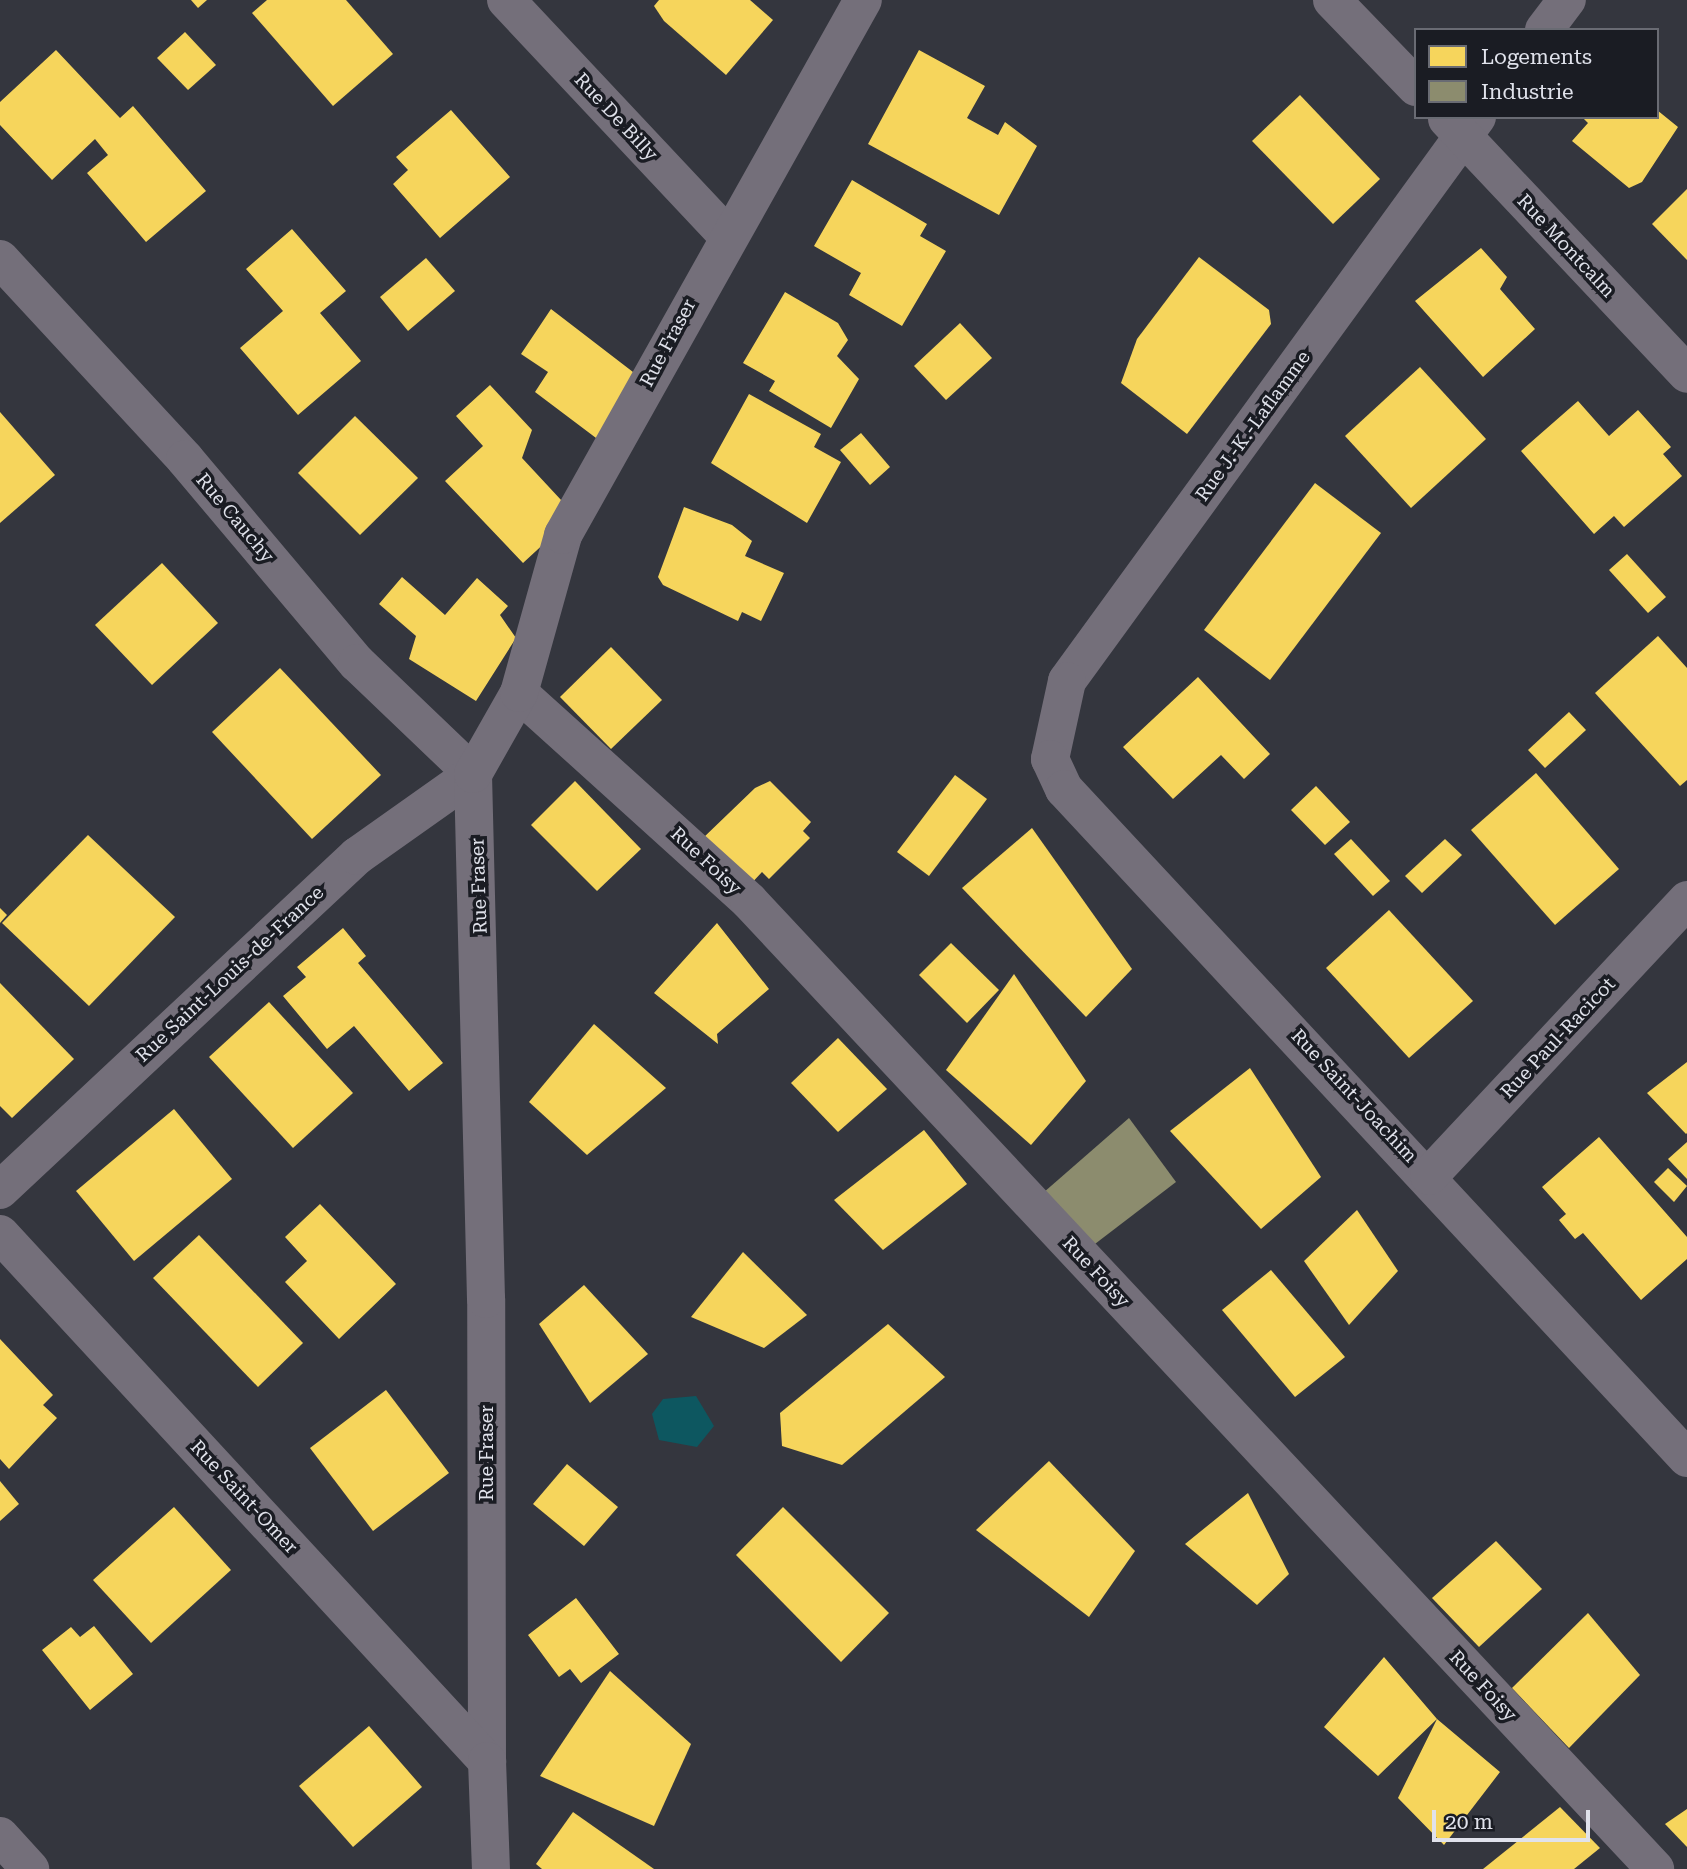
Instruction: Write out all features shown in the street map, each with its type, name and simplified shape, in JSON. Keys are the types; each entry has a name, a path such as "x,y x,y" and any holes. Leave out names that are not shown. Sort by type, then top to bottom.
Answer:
{"street":[{"name":"Rue De Billy","path":"506,0 727,235"},
{"name":"Rue Fraser","path":"491,1869 486,1285 473,774 519,693 564,535 727,235 863,0"},
{"path":"1332,0 1414,85"},
{"path":"1546,28 1567,0"},
{"name":"Rue Montcalm","path":"1462,123 1687,374"},
{"name":"Rue J.-K.-Laflamme","path":"1054,722 1068,681 1462,123"},
{"name":"Rue Cauchy","path":"0,259 184,459 357,663 473,774"},
{"name":"Rue Foisy","path":"519,693 749,901 1655,1869"},
{"name":"Rue Saint-Joachim","path":"1054,722 1050,759 1064,789 1429,1176 1687,1458"},
{"name":"Rue Saint-Louis-de-France","path":"0,1190 357,856 473,774"},
{"name":"Rue Paul-Racicot","path":"1429,1176 1685,907"},
{"name":"Rue Saint-Omer","path":"0,1234 488,1761"},
{"path":"0,1836 30,1869"}],"water":[{"path":"696,1396 714,1426 697,1447 659,1440 652,1414 663,1399"}],"building: Logements":[{"path":"191,0 207,0 198,8"},
{"path":"267,0 346,0 393,54 333,106 252,13"},
{"path":"659,0 750,0 773,20 726,75 664,21 654,6"},
{"path":"185,32 216,65 188,90 157,58"},
{"path":"56,50 120,118 133,106 206,191 146,242 87,173 108,155 95,139 52,180 0,125 0,102"},
{"path":"919,50 985,86 967,118 998,135 1005,122 1037,146 999,215 868,144"},
{"path":"1300,95 1380,179 1333,224 1252,141"},
{"path":"451,110 510,177 440,238 393,184 408,170 396,157"},
{"path":"1659,112 1678,127 1642,182 1629,188 1572,141 1588,123 1584,119 1659,119"},
{"path":"852,180 927,224 920,236 946,251 902,326 849,295 861,273 814,246"},
{"path":"1687,189 1687,260 1652,224"},
{"path":"292,229 346,291 320,313 361,361 298,415 240,348 283,311 246,269"},
{"path":"1481,248 1507,277 1500,289 1535,329 1483,377 1415,301"},
{"path":"1199,257 1269,310 1271,324 1187,434 1121,383 1137,339"},
{"path":"426,258 455,291 408,331 380,297"},
{"path":"785,292 838,323 848,340 837,356 859,379 831,428 769,391 775,381 743,363"},
{"path":"551,309 646,382 604,444 535,392 548,372 521,354"},
{"path":"960,323 992,358 946,400 914,366"},
{"path":"1420,367 1486,439 1411,508 1345,436"},
{"path":"490,385 532,430 522,458 575,515 523,563 445,481 483,446 456,416"},
{"path":"749,394 821,434 814,447 841,462 807,523 711,463"},
{"path":"1578,401 1609,436 1638,410 1671,447 1663,454 1682,476 1624,527 1614,516 1594,534 1521,451"},
{"path":"0,412 55,475 0,523"},
{"path":"355,416 418,478 360,535 298,473"},
{"path":"861,433 890,467 870,485 840,450"},
{"path":"1315,483 1381,533 1270,680 1204,630"},
{"path":"684,507 732,525 752,541 745,556 784,573 761,621 742,612 738,621 663,585 658,577"},
{"path":"1627,554 1666,597 1648,613 1609,570"},
{"path":"162,563 218,623 152,685 95,625"},
{"path":"402,577 445,615 477,578 508,606 500,615 516,638 476,701 409,659 416,636 379,604"},
{"path":"1658,636 1687,668 1687,780 1680,786 1595,693"},
{"path":"611,647 662,700 611,749 560,697"},
{"path":"280,668 381,775 312,839 212,732"},
{"path":"1198,677 1270,754 1244,779 1221,755 1173,799 1123,747"},
{"path":"1569,712 1586,730 1545,768 1528,750"},
{"path":"1536,773 1619,869 1555,925 1471,830"},
{"path":"955,775 987,799 929,876 897,852"},
{"path":"575,781 641,849 597,891 531,825"},
{"path":"770,781 811,822 803,831 810,838 769,879 762,872 748,887 702,839 755,788"},
{"path":"1316,786 1350,822 1325,845 1291,810"},
{"path":"1032,828 1132,969 1086,1017 962,888"},
{"path":"88,835 175,917 89,1006 2,923"},
{"path":"1351,839 1390,881 1373,896 1334,854"},
{"path":"1445,839 1462,855 1422,893 1405,876"},
{"path":"0,908 7,915 0,923"},
{"path":"1389,910 1473,1001 1409,1058 1326,968"},
{"path":"717,923 769,989 717,1034 718,1044 654,993"},
{"path":"343,928 366,956 358,963 443,1063 409,1091 354,1026 327,1049 283,996 306,977 297,967"},
{"path":"951,943 999,990 967,1023 919,975"},
{"path":"1014,974 1086,1081 1031,1145 946,1070"},
{"path":"0,983 74,1059 12,1118 0,1106"},
{"path":"269,1002 353,1093 293,1148 209,1057"},
{"path":"594,1024 666,1088 587,1155 529,1102"},
{"path":"838,1038 887,1089 838,1132 791,1083"},
{"path":"1687,1062 1687,1133 1686,1134 1647,1093"},
{"path":"1250,1068 1321,1177 1261,1229 1170,1131"},
{"path":"174,1109 232,1179 134,1261 76,1191"},
{"path":"924,1130 967,1184 883,1250 834,1200"},
{"path":"1599,1137 1687,1237 1687,1259 1641,1300 1583,1233 1575,1239 1559,1220 1566,1214 1542,1187"},
{"path":"1687,1142 1687,1179 1668,1159"},
{"path":"1668,1168 1687,1186 1674,1202 1654,1182"},
{"path":"320,1204 396,1284 339,1339 285,1282 307,1261 285,1237"},
{"path":"1357,1210 1398,1271 1349,1325 1304,1261"},
{"path":"199,1235 303,1343 258,1387 153,1278"},
{"path":"743,1252 807,1315 764,1348 691,1317"},
{"path":"1271,1270 1345,1357 1295,1397 1222,1310"},
{"path":"584,1285 648,1354 590,1403 539,1324"},
{"path":"888,1324 945,1377 842,1465 782,1446 780,1413"},
{"path":"0,1339 53,1395 43,1405 57,1418 9,1469 0,1459"},
{"path":"386,1390 449,1473 373,1531 310,1448"},
{"path":"1049,1461 1135,1551 1089,1617 976,1530"},
{"path":"567,1464 618,1507 584,1546 533,1504"},
{"path":"0,1481 19,1504 0,1521"},
{"path":"1248,1493 1289,1574 1257,1605 1185,1544"},
{"path":"174,1507 231,1570 151,1643 93,1580"},
{"path":"783,1507 889,1613 841,1662 736,1555"},
{"path":"1496,1541 1542,1589 1479,1647 1432,1598"},
{"path":"576,1598 619,1654 581,1683 570,1669 559,1677 528,1635"},
{"path":"1588,1613 1640,1675 1569,1748 1512,1688"},
{"path":"94,1626 133,1674 90,1710 42,1650 71,1627 80,1637"},
{"path":"1384,1657 1437,1719 1378,1776 1324,1727"},
{"path":"610,1671 691,1744 654,1826 540,1776"},
{"path":"1437,1719 1500,1772 1444,1845 1398,1798"},
{"path":"369,1726 422,1787 353,1847 299,1786"},
{"path":"1560,1807 1600,1848 1574,1869 1483,1869"},
{"path":"1687,1809 1687,1847 1665,1824"},
{"path":"573,1812 654,1869 542,1869 536,1864"}],"building: Industrie":[{"path":"1129,1118 1176,1182 1091,1247 1043,1193"}]}
